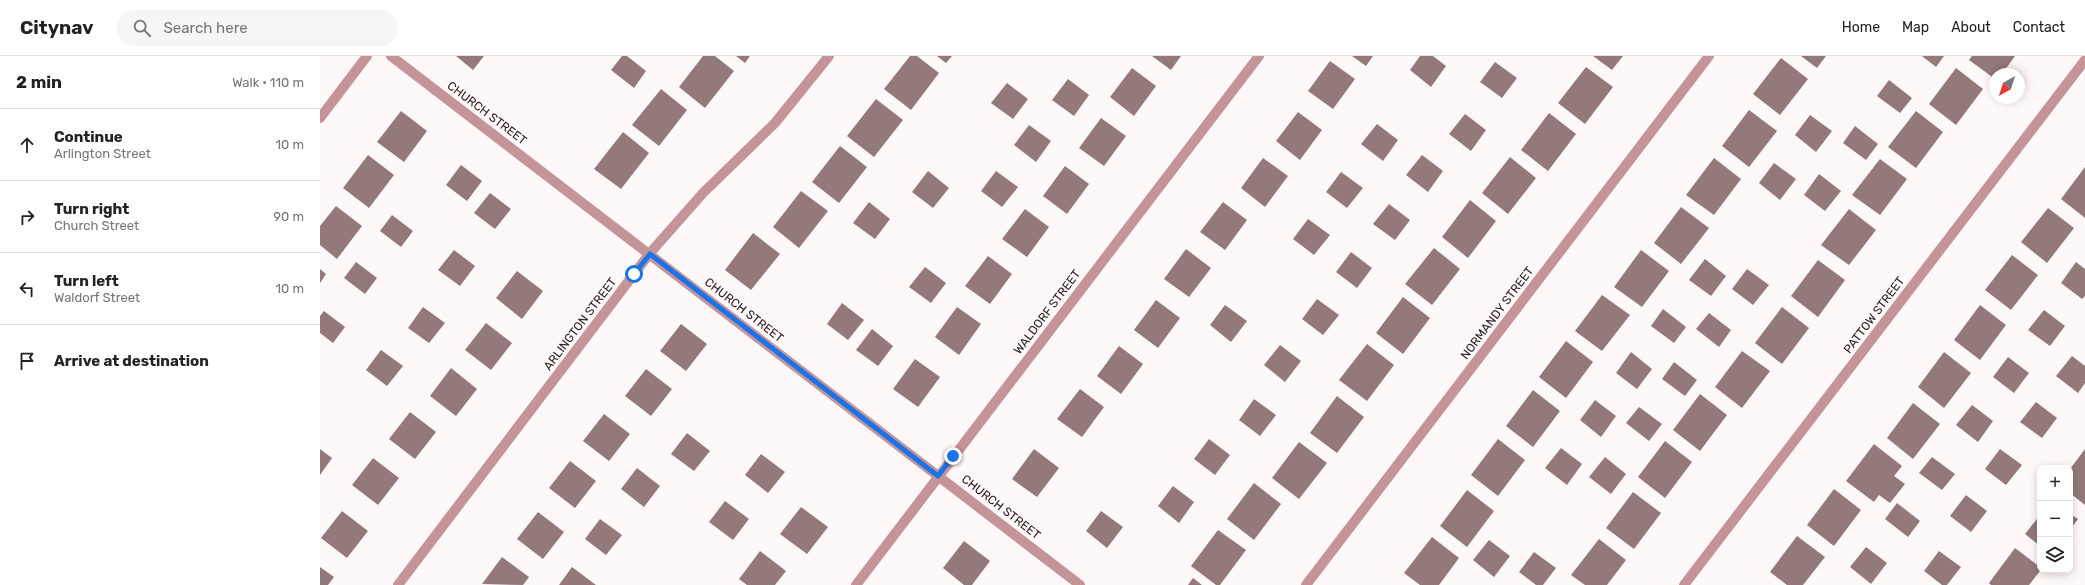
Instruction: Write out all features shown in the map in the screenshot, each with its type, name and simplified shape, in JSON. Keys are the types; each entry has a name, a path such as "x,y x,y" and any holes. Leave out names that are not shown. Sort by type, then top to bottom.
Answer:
{"street":[{"path":"320,118 367,56"},
{"name":"CHURCH STREET","path":"391,56 1080,585"},
{"name":"ARLINGTON STREET","path":"398,585 650,254 703,193 775,123 828,56"},
{"name":"WALDORF STREET","path":"856,585 1259,56"},
{"name":"NORMANDY STREET","path":"1306,585 1709,56"},
{"name":"PATTOW STREET","path":"1684,585 2085,60"}],"building":[{"path":"456,56 484,56 473,70"},
{"path":"622,56 627,56 646,71 634,88 611,70"},
{"path":"703,56 715,56 734,71 705,108 679,87"},
{"path":"736,56 750,56 745,63"},
{"path":"910,56 917,56 939,73 911,110 884,89"},
{"path":"937,56 952,56 946,63"},
{"path":"1152,56 1181,56 1171,70"},
{"path":"1352,56 1373,56 1366,66"},
{"path":"1420,56 1433,56 1446,66 1431,87 1410,70"},
{"path":"1593,56 1623,56 1612,70"},
{"path":"1801,56 1826,56 1817,68"},
{"path":"1922,56 1944,56 1936,67"},
{"path":"1972,56 2015,56 2006,68 1989,68 1989,75 1969,60"},
{"path":"1781,58 1808,79 1780,115 1753,94"},
{"path":"1330,61 1355,79 1333,109 1308,91"},
{"path":"1495,62 1517,78 1502,98 1480,82"},
{"path":"1586,67 1613,87 1585,124 1558,103"},
{"path":"1132,68 1156,86 1134,116 1110,97"},
{"path":"1956,68 1983,89 1956,125 1929,104"},
{"path":"1068,79 1089,95 1074,116 1052,100"},
{"path":"1889,80 1912,98 1900,113 1877,96"},
{"path":"1007,83 1028,99 1013,119 991,103"},
{"path":"661,89 687,110 659,146 632,125"},
{"path":"876,99 903,120 874,157 847,136"},
{"path":"1749,110 1777,131 1749,167 1722,146"},
{"path":"401,111 427,131 404,162 377,142"},
{"path":"1916,111 1943,132 1916,168 1888,147"},
{"path":"1298,112 1322,130 1300,160 1276,141"},
{"path":"1549,113 1576,134 1548,171 1521,150"},
{"path":"1465,114 1486,130 1471,151 1449,134"},
{"path":"1810,115 1832,131 1816,152 1795,135"},
{"path":"1101,118 1126,136 1104,166 1079,148"},
{"path":"1377,124 1398,140 1383,161 1361,144"},
{"path":"1029,125 1051,141 1036,162 1014,145"},
{"path":"1855,126 1878,144 1866,160 1843,143"},
{"path":"623,132 649,153 621,189 594,169"},
{"path":"840,146 867,167 839,203 812,182"},
{"path":"368,155 394,175 369,208 343,188"},
{"path":"1422,155 1443,171 1428,192 1406,175"},
{"path":"1510,157 1536,178 1508,214 1482,193"},
{"path":"1263,158 1288,176 1265,207 1241,188"},
{"path":"1714,158 1741,179 1714,215 1686,195"},
{"path":"1880,159 1907,179 1880,215 1852,195"},
{"path":"1774,163 1796,179 1780,200 1759,183"},
{"path":"461,165 482,181 467,201 446,185"},
{"path":"1065,166 1089,184 1067,214 1043,196"},
{"path":"2085,167 2085,218 2061,199"},
{"path":"928,171 949,188 933,208 912,192"},
{"path":"996,171 1018,187 1002,207 981,191"},
{"path":"1341,172 1363,188 1347,208 1326,192"},
{"path":"1819,174 1841,191 1825,211 1804,195"},
{"path":"801,191 828,211 799,248 773,227"},
{"path":"490,193 511,209 495,229 474,213"},
{"path":"1470,200 1496,221 1468,258 1442,237"},
{"path":"869,202 890,219 875,239 853,223"},
{"path":"1223,202 1247,220 1225,250 1200,232"},
{"path":"1389,204 1410,220 1395,240 1373,224"},
{"path":"336,206 362,226 337,259 320,245 320,226"},
{"path":"1681,207 1709,228 1681,264 1654,243"},
{"path":"2048,208 2074,228 2047,263 2021,242"},
{"path":"1025,209 1049,227 1027,257 1002,239"},
{"path":"1849,209 1876,230 1849,265 1821,245"},
{"path":"392,215 413,231 401,247 380,231"},
{"path":"1308,219 1330,235 1314,255 1293,239"},
{"path":"753,233 780,254 751,290 725,270"},
{"path":"1434,248 1460,269 1432,305 1405,284"},
{"path":"1186,249 1211,268 1189,297 1164,279"},
{"path":"454,250 475,266 460,286 438,270"},
{"path":"1641,250 1669,271 1642,307 1614,287"},
{"path":"1351,252 1372,268 1357,288 1336,272"},
{"path":"2012,255 2038,275 2011,310 1985,290"},
{"path":"988,256 1012,274 990,304 965,286"},
{"path":"1705,259 1726,276 1711,296 1689,280"},
{"path":"1818,260 1845,280 1818,317 1791,296"},
{"path":"356,262 377,278 365,294 344,278"},
{"path":"2076,262 2085,269 2085,296 2082,299 2061,283"},
{"path":"925,267 946,283 931,303 909,287"},
{"path":"320,269 326,274 320,283"},
{"path":"1747,269 1769,285 1753,305 1732,289"},
{"path":"517,271 543,291 522,319 496,298"},
{"path":"1602,295 1630,315 1602,351 1575,331"},
{"path":"1403,297 1430,318 1403,354 1376,333"},
{"path":"1317,299 1339,315 1323,335 1302,319"},
{"path":"1156,300 1180,318 1158,348 1134,330"},
{"path":"842,303 864,320 848,340 827,324"},
{"path":"1225,305 1247,321 1231,342 1210,325"},
{"path":"1980,305 2006,325 1980,360 1954,340"},
{"path":"423,307 445,323 429,343 408,328"},
{"path":"957,307 981,324 959,355 935,337"},
{"path":"1782,307 1809,328 1782,364 1755,343"},
{"path":"1663,309 1686,327 1674,343 1651,326"},
{"path":"2044,310 2065,326 2050,346 2028,330"},
{"path":"324,311 345,327 333,343 320,333 320,316"},
{"path":"1709,313 1731,330 1719,347 1696,329"},
{"path":"486,323 512,343 491,370 465,350"},
{"path":"681,324 707,344 686,371 660,351"},
{"path":"872,329 893,346 878,366 856,350"},
{"path":"1566,341 1593,362 1566,398 1539,377"},
{"path":"1367,344 1394,365 1367,401 1339,380"},
{"path":"1280,345 1301,361 1285,382 1264,365"},
{"path":"1119,346 1143,364 1121,394 1097,376"},
{"path":"381,350 403,366 387,386 366,370"},
{"path":"1742,351 1770,371 1742,408 1715,387"},
{"path":"1631,352 1652,369 1637,389 1616,373"},
{"path":"1944,352 1971,373 1944,408 1918,387"},
{"path":"2072,356 2085,366 2085,383 2078,393 2056,376"},
{"path":"2008,357 2029,373 2014,393 1993,377"},
{"path":"915,359 940,377 918,407 893,389"},
{"path":"1674,362 1697,380 1685,396 1662,379"},
{"path":"451,368 477,389 456,416 430,396"},
{"path":"646,369 672,389 651,416 625,396"},
{"path":"1080,389 1104,407 1082,437 1057,419"},
{"path":"1533,390 1560,411 1533,447 1506,426"},
{"path":"1700,394 1727,415 1700,451 1673,430"},
{"path":"1337,396 1364,417 1337,453 1310,433"},
{"path":"1254,399 1276,415 1260,436 1239,420"},
{"path":"1595,400 1616,416 1601,437 1580,420"},
{"path":"2036,402 2057,418 2042,438 2020,422"},
{"path":"1913,403 1940,424 1913,459 1887,438"},
{"path":"1972,405 1993,421 1978,442 1956,425"},
{"path":"1639,407 1662,424 1649,441 1626,423"},
{"path":"410,412 436,432 415,459 389,439"},
{"path":"604,414 630,434 609,461 583,441"},
{"path":"687,433 710,451 694,471 671,454"},
{"path":"1209,439 1230,455 1215,475 1194,459"},
{"path":"1498,439 1525,460 1498,496 1471,475"},
{"path":"1665,441 1692,462 1665,498 1638,477"},
{"path":"1299,442 1327,463 1299,499 1272,478"},
{"path":"1874,444 1902,466 1894,476 1905,484 1890,503 1879,495 1874,502 1846,481"},
{"path":"1561,448 1582,464 1567,485 1545,468"},
{"path":"320,449 332,458 320,475"},
{"path":"1034,449 1059,468 1037,497 1012,479"},
{"path":"2000,449 2022,465 2006,485 1985,469"},
{"path":"2085,449 2085,505 2073,495 2073,465"},
{"path":"761,454 785,472 768,493 745,475"},
{"path":"1605,457 1626,474 1611,494 1589,477"},
{"path":"1932,457 1955,474 1942,490 1919,473"},
{"path":"373,458 399,478 378,505 352,485"},
{"path":"570,461 596,481 575,508 549,488"},
{"path":"637,468 660,486 644,507 621,489"},
{"path":"1254,483 1281,504 1254,540 1227,519"},
{"path":"1173,486 1194,502 1179,523 1158,506"},
{"path":"1834,489 1861,510 1834,546 1807,525"},
{"path":"1467,490 1494,511 1467,547 1440,526"},
{"path":"1633,492 1661,513 1634,549 1606,528"},
{"path":"1966,495 1987,511 1971,532 1950,516"},
{"path":"725,501 749,519 733,540 709,522"},
{"path":"1897,503 1920,521 1908,537 1885,519"},
{"path":"801,507 828,527 807,554 780,534"},
{"path":"342,511 368,531 347,558 321,538"},
{"path":"1101,511 1123,527 1107,548 1086,531"},
{"path":"538,512 564,532 543,559 517,539"},
{"path":"2073,516 2078,519 2073,526"},
{"path":"600,519 622,535 606,555 585,539"},
{"path":"2037,519 2037,544 2025,534"},
{"path":"1218,530 1246,550 1220,585 1216,585 1191,566"},
{"path":"1797,536 1825,557 1803,585 1787,585 1770,572"},
{"path":"1432,537 1459,558 1439,585 1420,585 1404,573"},
{"path":"1599,539 1626,560 1607,585 1585,585 1571,575"},
{"path":"1489,540 1510,556 1494,577 1473,560"},
{"path":"964,541 990,561 972,585 964,585 943,568"},
{"path":"1866,547 1887,563 1871,584 1850,567"},
{"path":"2015,548 2037,565 2037,573 2038,573 2029,585 1991,585 1989,583"},
{"path":"760,551 786,571 775,585 747,585 739,579"},
{"path":"1939,551 1961,567 1947,585 1942,585 1924,571"},
{"path":"1534,552 1556,568 1543,585 1536,585 1519,572"},
{"path":"502,557 529,577 523,585 482,584"},
{"path":"320,567 334,577 328,585 320,585"},
{"path":"572,567 596,585 559,585"},
{"path":"1193,578 1202,585 1188,585"}],"route":[{"path":"634,274 650,254 938,476 953,456"}]}
